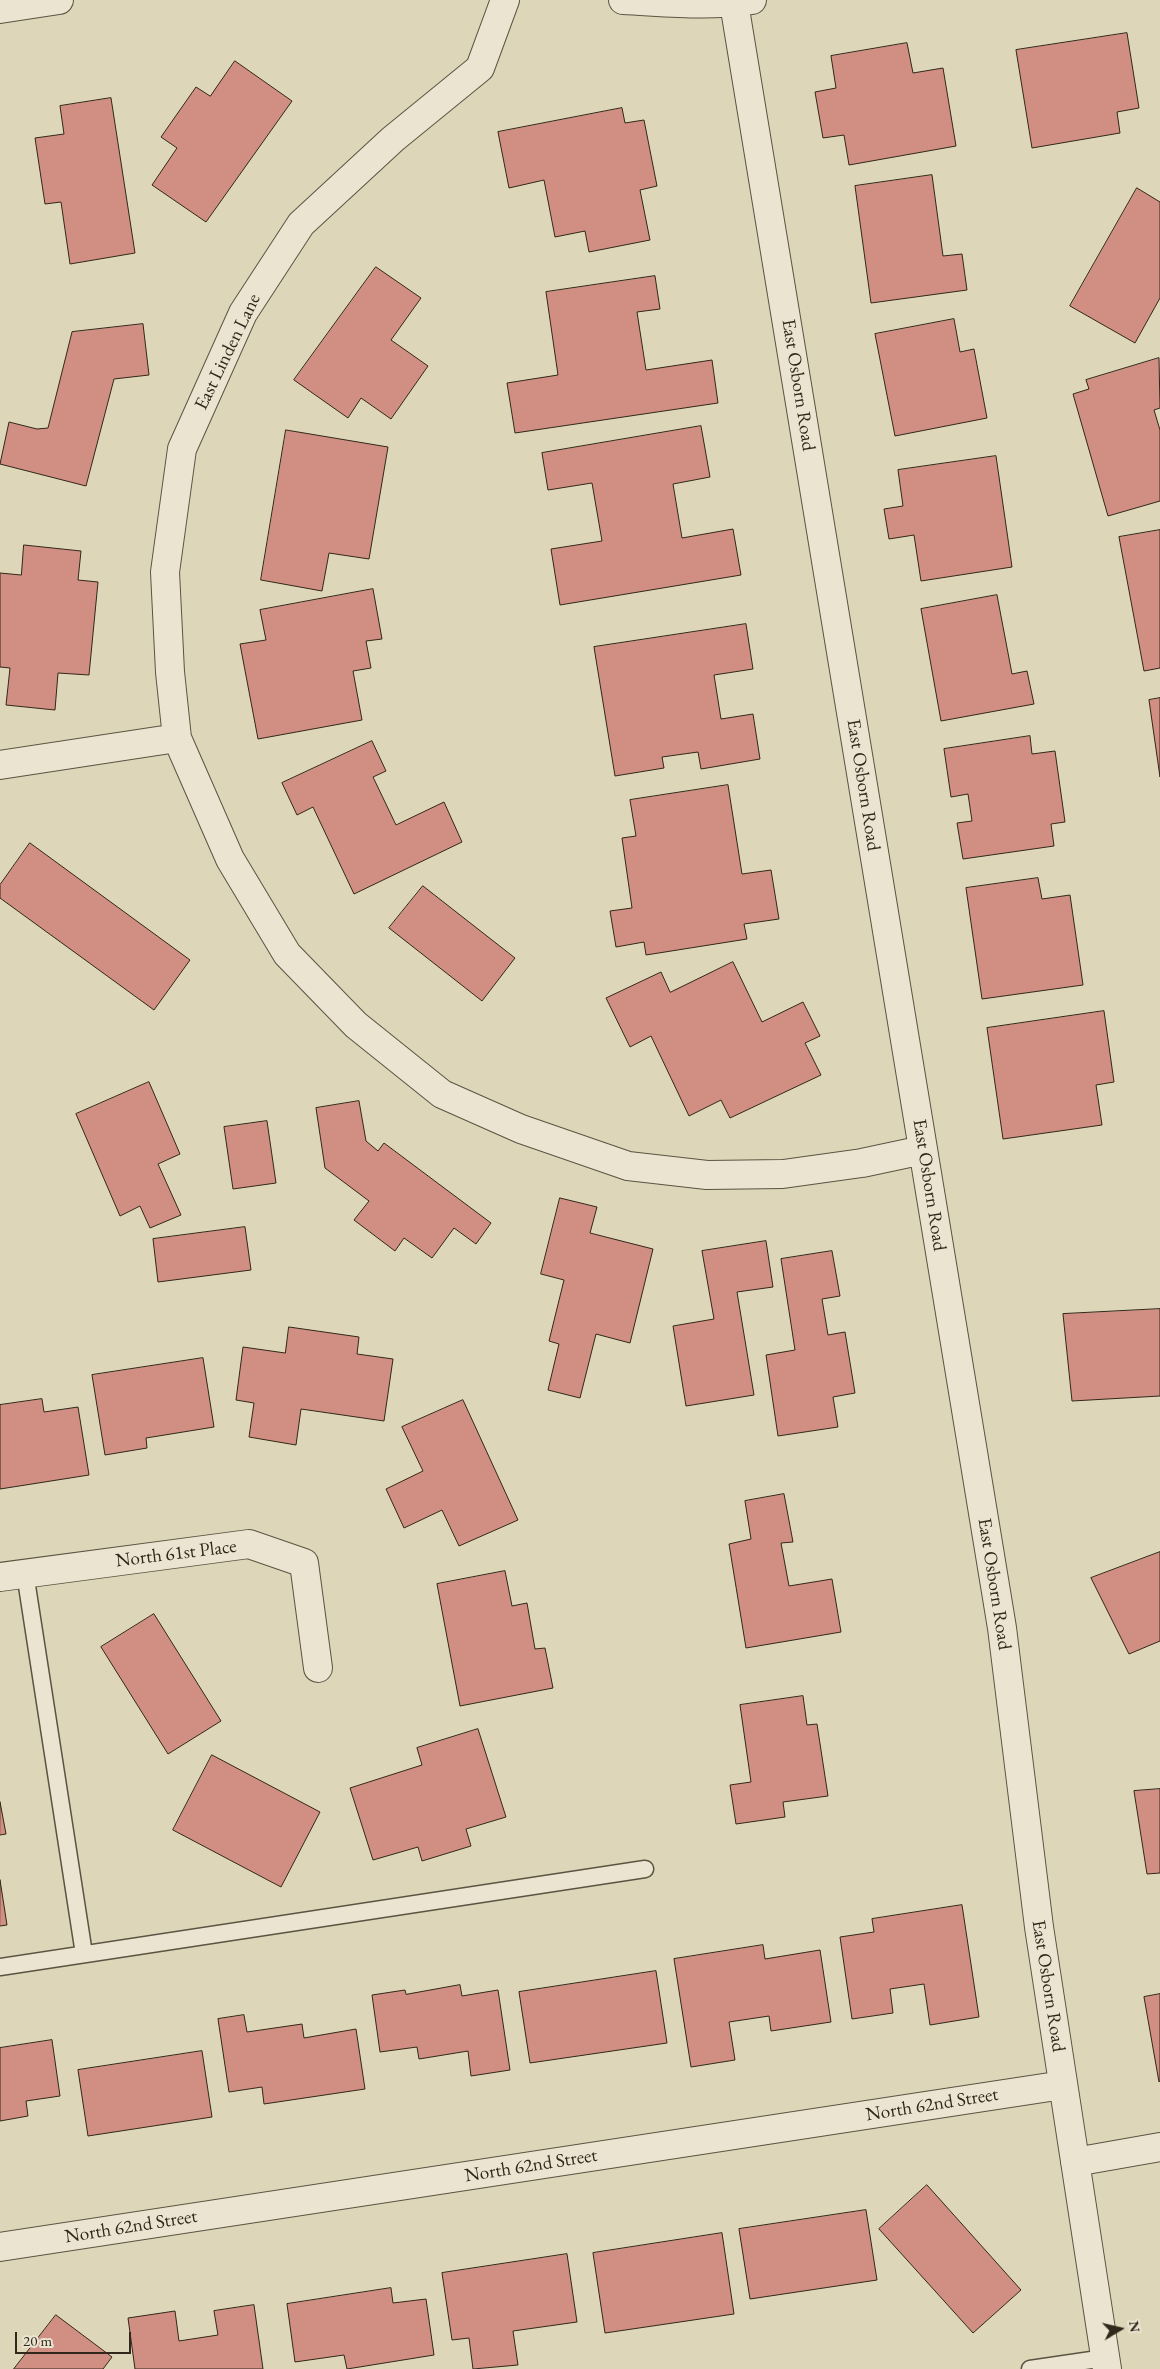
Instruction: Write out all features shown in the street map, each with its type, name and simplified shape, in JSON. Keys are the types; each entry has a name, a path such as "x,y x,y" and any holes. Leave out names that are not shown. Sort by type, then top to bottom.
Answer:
{"street":[{"path":"0,9 59,0"},
{"name":"East Linden Lane","path":"505,0 480,68 393,139 301,224 243,313 182,449 166,572 170,672 178,738 230,859 287,954 356,1025 442,1094 521,1129 628,1166 688,1173 707,1175 783,1174 862,1163 923,1150"},
{"path":"623,0 744,1"},
{"name":"East Osborn Road","path":"744,1 923,1150 1002,1628 1038,1927 1106,2364"},
{"path":"0,765 178,738"},
{"name":"North 61st Place","path":"13,1575 249,1544 304,1563 318,1668"},
{"name":"North 62nd Street","path":"0,2247 1063,2085"},
{"path":"1075,2162 1160,2147"}],"lane":[{"path":"13,1575 84,1954"},
{"path":"0,1967 645,1869"},
{"path":"1030,2369 1106,2364"}],"building":[{"path":"1127,33 1139,108 1117,112 1120,133 1032,148 1016,50"},
{"path":"907,43 913,73 943,68 956,146 849,165 844,135 823,138 815,92 836,88 831,56"},
{"path":"235,61 292,101 206,222 152,185 177,148 161,137 196,87 210,96"},
{"path":"111,98 135,253 70,264 61,202 45,204 35,138 64,134 60,106"},
{"path":"622,108 625,123 644,120 657,186 640,190 650,240 589,252 585,231 555,237 544,180 509,188 498,132"},
{"path":"932,175 943,256 962,254 967,290 871,303 855,186"},
{"path":"1137,188 1160,202 1160,298 1135,343 1070,306"},
{"path":"376,267 421,298 391,340 428,366 391,419 361,398 348,418 294,380"},
{"path":"655,276 660,309 637,312 646,370 712,360 718,403 515,433 507,383 558,375 546,292"},
{"path":"954,319 960,352 974,349 987,418 895,436 875,334"},
{"path":"143,324 149,375 114,379 86,486 0,464 9,422 37,429 48,428 72,332"},
{"path":"1159,358 1160,408 1154,410 1160,430 1160,501 1108,516 1073,394 1089,389 1086,380"},
{"path":"701,426 710,477 673,484 682,538 733,529 741,575 560,605 551,549 602,541 592,483 548,490 542,453"},
{"path":"286,430 388,447 369,559 329,553 322,591 261,580"},
{"path":"996,456 1012,567 921,581 914,535 889,539 884,509 903,506 898,470"},
{"path":"1160,530 1160,668 1144,671 1119,537"},
{"path":"24,545 81,551 78,580 98,582 89,675 58,673 55,710 6,705 10,668 0,667 0,573 21,575"},
{"path":"373,589 382,639 366,641 371,668 353,671 362,720 258,739 240,644 266,640 260,610"},
{"path":"997,595 1012,674 1027,671 1034,704 941,721 921,609"},
{"path":"746,624 753,669 714,675 721,719 753,714 760,759 701,769 698,752 662,757 664,768 615,776 594,647"},
{"path":"1160,698 1160,777 1149,700"},
{"path":"1030,736 1032,754 1055,751 1065,822 1051,824 1054,846 963,859 957,823 972,821 968,794 951,797 944,749"},
{"path":"372,741 386,771 373,777 396,825 444,802 462,842 354,894 313,807 297,815 282,783"},
{"path":"728,785 742,874 771,870 779,919 744,924 747,939 646,955 644,942 616,947 610,911 632,908 622,838 636,836 630,800"},
{"path":"30,843 190,960 154,1010 0,898 0,885"},
{"path":"1038,878 1042,899 1070,895 1083,985 982,999 966,888"},
{"path":"423,886 515,958 482,1001 389,928"},
{"path":"733,962 762,1022 803,1002 820,1036 805,1043 821,1075 730,1118 721,1100 689,1116 651,1036 630,1047 606,998 661,972 670,992"},
{"path":"1104,1011 1114,1082 1096,1085 1102,1125 1003,1139 987,1028"},
{"path":"149,1082 180,1154 158,1164 181,1215 150,1228 140,1206 120,1216 76,1114"},
{"path":"359,1101 366,1141 378,1151 384,1143 491,1223 476,1244 454,1228 432,1258 404,1238 395,1251 354,1220 369,1201 325,1168 316,1108"},
{"path":"267,1121 276,1183 233,1189 224,1127"},
{"path":"560,1198 597,1207 590,1233 653,1249 630,1343 596,1334 580,1398 548,1390 559,1344 549,1341 564,1280 541,1274"},
{"path":"245,1227 251,1270 158,1282 153,1239"},
{"path":"766,1241 773,1287 737,1292 754,1395 686,1406 673,1326 714,1319 702,1251"},
{"path":"832,1251 840,1296 822,1299 828,1335 845,1332 855,1393 833,1397 838,1427 778,1436 766,1355 795,1350 781,1259"},
{"path":"1160,1309 1160,1396 1072,1401 1063,1314"},
{"path":"289,1327 359,1337 357,1354 393,1359 384,1421 301,1409 296,1445 249,1437 254,1403 236,1400 243,1347 285,1353"},
{"path":"203,1358 214,1427 146,1438 147,1448 105,1455 92,1375"},
{"path":"42,1399 44,1412 78,1407 89,1475 0,1489 0,1405"},
{"path":"463,1400 518,1520 459,1546 442,1510 404,1528 386,1489 423,1471 402,1427"},
{"path":"784,1494 793,1542 781,1543 789,1586 832,1579 841,1632 746,1648 729,1544 751,1539 745,1501"},
{"path":"1160,1552 1160,1641 1129,1654 1091,1578"},
{"path":"505,1571 512,1606 527,1603 535,1649 545,1648 553,1688 460,1706 437,1584"},
{"path":"154,1614 221,1721 168,1754 101,1647"},
{"path":"803,1696 807,1725 817,1724 828,1796 783,1802 785,1817 736,1824 730,1785 751,1782 740,1705"},
{"path":"478,1729 506,1817 466,1829 471,1846 422,1861 418,1847 373,1860 350,1788 422,1765 417,1748"},
{"path":"212,1755 320,1812 281,1887 173,1830"},
{"path":"1160,1789 1160,1873 1147,1874 1134,1791"},
{"path":"0,1802 6,1834 0,1835"},
{"path":"0,1880 7,1925 0,1926"},
{"path":"962,1905 979,2017 930,2025 924,1984 890,1989 893,2013 852,2019 840,1937 874,1932 872,1919"},
{"path":"763,1945 765,1959 820,1950 831,2022 771,2031 769,2016 729,2022 735,2060 691,2067 674,1959"},
{"path":"656,1971 667,2043 530,2063 519,1992"},
{"path":"460,1985 462,1996 498,1990 510,2070 471,2076 468,2051 419,2059 417,2047 380,2052 372,1995 405,1990 406,1994"},
{"path":"1160,1994 1160,2081 1159,2082 1144,1997"},
{"path":"244,2015 247,2032 302,2024 304,2038 356,2029 365,2089 264,2104 262,2087 229,2092 218,2019"},
{"path":"52,2040 60,2096 26,2101 28,2116 0,2121 0,2048"},
{"path":"202,2051 212,2117 88,2136 78,2070"},
{"path":"927,2185 1021,2290 973,2333 879,2229"},
{"path":"866,2210 877,2280 750,2299 739,2229"},
{"path":"722,2233 734,2314 605,2333 593,2253"},
{"path":"567,2254 577,2322 513,2331 518,2365 473,2369 469,2338 452,2340 442,2273"},
{"path":"391,2288 393,2303 426,2299 434,2355 347,2369 344,2355 295,2362 287,2304"},
{"path":"254,2305 263,2369 135,2369 128,2318 175,2311 179,2341 218,2335 214,2311"},
{"path":"56,2315 112,2357 103,2369 14,2369"}]}
